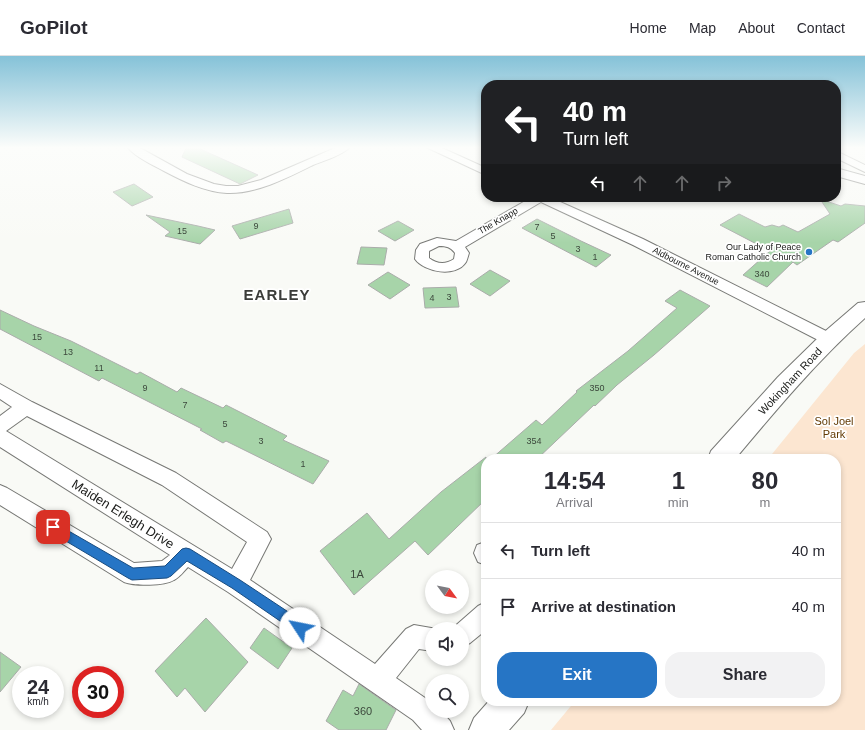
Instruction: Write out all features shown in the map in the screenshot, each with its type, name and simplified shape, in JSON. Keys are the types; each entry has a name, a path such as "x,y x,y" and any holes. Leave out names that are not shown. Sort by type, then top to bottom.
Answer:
{"main road":[{"path":"855,179 865,185"},
{"name":"Wokingham Road","path":"724,454 786,383 829,339 865,308"},
{"path":"486,730 508,706"}],"street":[{"path":"191,179 197,183 221,189 237,189 269,179"},
{"name":"The Knapp","path":"456,246 531,202"},
{"name":"Aldbourne Avenue","path":"551,202 638,242 829,339"},
{"path":"0,391 26,407 169,479 260,539 236,584"},
{"path":"0,426 26,407"},
{"name":"Maiden Erlegh Drive","path":"0,437 236,584 422,710 441,730"},
{"path":"0,494 132,574 167,572 186,554"},
{"path":"469,629 481,618"},
{"path":"378,680 414,637 425,638"}],"green space":[{"name":"Sol Joel Park","path":"865,344 865,730 551,730 571,706 841,706 841,454 772,454 854,353"}],"building":[{"path":"230,179 249,179 240,184"},
{"path":"134,184 153,197 132,206 113,192"},
{"path":"822,202 829,202 841,206 845,204 865,206 865,223 838,242 833,240 797,265 793,262 767,287 743,275 770,251 720,225 739,214 765,227 772,225 779,227 783,225 798,232 830,214"},
{"path":"289,209 293,223 240,239 232,226"},
{"path":"146,215 215,230 200,244 165,236 170,232"},
{"path":"537,219 611,255 596,267 522,228"},
{"path":"398,221 414,230 395,241 378,231"},
{"path":"361,247 387,248 384,265 357,264"},
{"path":"490,270 510,281 490,296 470,284"},
{"path":"388,272 410,285 390,299 368,285"},
{"path":"456,287 459,307 425,308 423,288"},
{"path":"680,290 710,306 617,385 595,406 594,405 542,454 497,454 536,420 542,425 577,392 576,391 628,351 677,308 665,301"},
{"path":"0,310 71,341 137,374 140,372 177,392 181,388 223,408 226,405 287,436 283,440 329,461 313,484 226,441 223,443 200,430 202,429 102,378 99,381 0,329"},
{"path":"481,461 481,504 428,555 415,541 354,595 320,551 367,513 389,539 441,492"},
{"path":"206,618 248,662 205,712 185,688 177,697 155,671"},
{"path":"264,628 292,648 278,669 250,648"},
{"path":"0,652 20,666 12,666 12,678 0,692"},
{"path":"359,684 396,710 386,730 339,730 326,721 343,690 353,696"}],"place":[{"name":"Our Lady of Peace Roman Catholic Church","path":"809,252"}],"district":[{"name":"EARLEY","path":"277,294"}],"route":[{"path":"53,527 132,574 167,572 186,554 236,584 300,628"}]}
